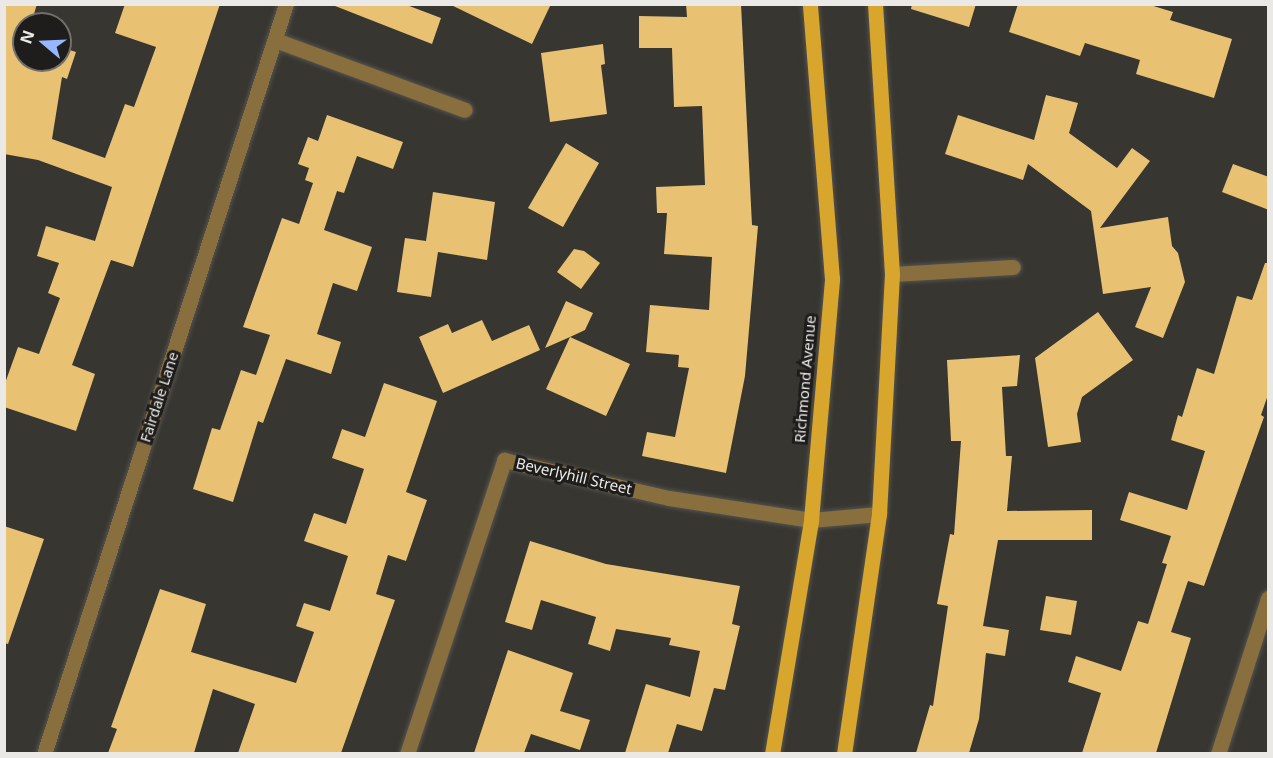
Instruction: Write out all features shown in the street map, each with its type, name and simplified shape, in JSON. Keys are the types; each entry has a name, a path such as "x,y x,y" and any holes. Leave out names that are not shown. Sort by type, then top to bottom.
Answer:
{"main road":[{"name":"Richmond Avenue","path":"772,753 811,520 832,279 810,4"},
{"path":"844,753 879,514 892,274 874,4"}],"street":[{"name":"Fairdale Lane","path":"44,753 286,4"},
{"path":"274,40 465,110"},
{"path":"892,274 1013,267"},
{"name":"Beverlyhill Street","path":"407,753 504,460 669,498 811,520 879,514"},
{"path":"1218,753 1269,598"}],"building":[{"path":"4,4 37,4 35,12 12,12 12,72 69,72 67,79 62,77 52,139 105,158 125,104 134,107 156,47 115,33 125,4 220,4 133,267 111,260 72,365 95,374 76,431 4,407 4,386 18,347 39,354 60,298 48,293 59,263 37,256 46,226 95,241 112,187 38,160 4,154"},
{"path":"330,4 404,4 441,18 432,44"},
{"path":"449,4 551,4 532,44"},
{"path":"686,4 741,4 752,225 758,226 745,376 726,473 642,456 647,432 675,437 689,368 678,367 679,355 646,352 650,305 709,310 712,257 664,254 667,213 657,213 656,187 705,185 702,106 674,107 672,48 639,48 639,16 687,17"},
{"path":"912,4 976,4 969,27 911,9"},
{"path":"1018,4 1147,4 1173,12 1170,20 1232,39 1214,98 1136,74 1140,60 1085,43 1080,56 1009,32"},
{"path":"603,44 605,64 601,65 607,114 550,122 541,53"},
{"path":"72,51 76,52 72,64"},
{"path":"1046,95 1078,103 1069,133 1117,168 1132,148 1150,161 1100,228 1168,217 1172,246 1178,253 1185,282 1163,338 1135,327 1151,287 1103,294 1091,211 1028,164 1023,180 945,154 958,115 1034,140"},
{"path":"327,115 403,142 393,169 357,156 344,193 337,191 324,230 372,247 357,291 333,283 317,334 341,342 331,374 286,359 263,423 258,421 233,502 193,489 212,428 220,430 241,370 256,375 270,335 243,327 282,218 299,224 313,183 305,180 309,168 298,164 308,137 318,141"},
{"path":"566,143 599,163 563,227 528,208"},
{"path":"1233,164 1269,177 1269,210 1222,192"},
{"path":"433,192 495,202 487,260 438,252 431,297 397,292 405,238 426,241"},
{"path":"574,249 584,251 600,263 581,289 557,272"},
{"path":"1265,263 1269,263 1269,392 1261,415 1264,417 1204,586 1188,581 1171,632 1191,638 1156,753 1082,753 1101,693 1068,682 1076,656 1121,671 1138,621 1148,624 1167,564 1162,563 1171,536 1120,520 1129,492 1187,510 1205,451 1171,440 1178,415 1182,417 1197,368 1214,374 1237,296 1252,300"},
{"path":"566,301 593,313 585,330 545,348"},
{"path":"1098,312 1133,360 1082,397 1077,414 1081,442 1048,447 1035,358"},
{"path":"482,320 492,341 529,325 540,350 443,393 419,337 448,324 452,333"},
{"path":"570,337 630,364 606,416 546,389"},
{"path":"1020,355 1017,386 1002,387 1006,456 1012,456 1007,511 1092,510 1092,540 998,540 983,626 1009,630 1005,656 986,653 979,719 969,753 916,753 930,705 933,706 948,606 937,604 950,534 954,535 961,441 951,441 947,360"},
{"path":"384,383 437,401 406,492 427,500 406,561 388,555 376,594 395,600 341,753 238,753 255,704 213,689 194,753 108,753 117,729 111,727 160,589 206,604 191,652 296,683 314,632 296,626 304,603 330,611 348,556 304,541 314,513 346,524 364,469 332,458 342,429 365,437"},
{"path":"4,526 44,539 8,644 4,643"},
{"path":"530,541 606,564 740,586 732,624 740,626 725,690 714,688 702,731 677,724 668,753 625,753 646,684 690,697 700,651 669,645 671,638 616,629 610,651 588,644 596,617 541,600 532,630 505,622"},
{"path":"1046,596 1077,601 1071,635 1040,630"},
{"path":"508,650 573,673 560,711 590,720 580,750 531,734 524,753 474,753"}]}
